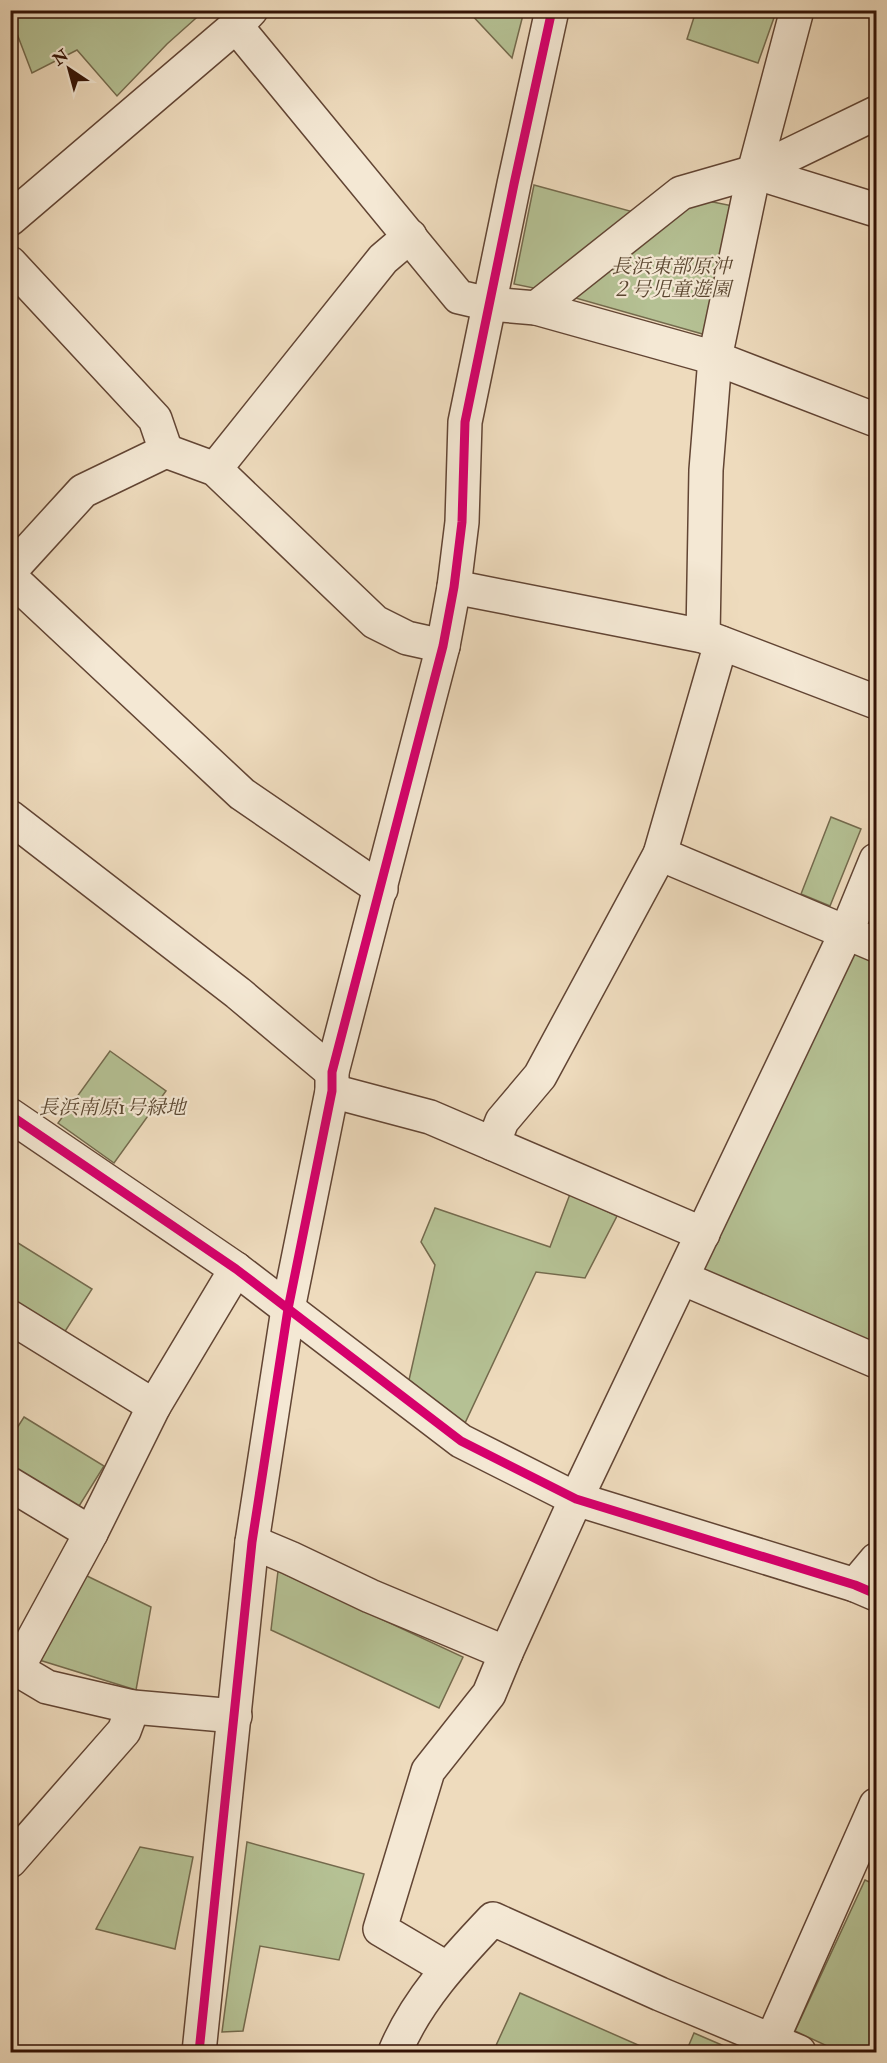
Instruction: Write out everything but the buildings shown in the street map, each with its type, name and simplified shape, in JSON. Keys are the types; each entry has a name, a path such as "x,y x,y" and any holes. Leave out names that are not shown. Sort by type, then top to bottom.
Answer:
{"street":[{"path":"199,2052 252,1542 288,1310 332,1081 443,646 454,587 462,522 465,422 552,10"},
{"path":"493,1144 502,1121 540,1076 660,854 712,639 706,470 715,358 754,172 797,10"},
{"path":"10,219 244,18 459,297 489,304 536,308 715,358 876,420"},
{"path":"536,308 681,193 754,172 876,113"},
{"path":"754,172 876,210"},
{"path":"215,469 383,259 410,236"},
{"path":"10,264 154,420 166,451"},
{"path":"10,571 83,491 166,451 215,469 375,622 407,638 443,646"},
{"path":"10,577 242,794 381,889"},
{"path":"454,587 712,639 876,702"},
{"path":"10,817 238,993 332,1081 430,1117 703,1234"},
{"path":"660,854 876,945"},
{"path":"446,1968 380,1929 428,1771 489,1694 576,1498 846,933 876,860"},
{"path":"10,1115 236,1269 461,1441 576,1498 866,1589 876,1560"},
{"path":"234,1716 133,1707 47,1687 14,1667 91,1533 154,1406 236,1269"},
{"path":"682,1278 876,1361"},
{"path":"10,1317 154,1406"},
{"path":"10,1484 91,1533"},
{"path":"252,1542 369,1596 506,1653"},
{"path":"12,1857 124,1731 133,1707"},
{"path":"395,2052 403,2033 446,1968 493,1919 660,1994 785,2046 866,1854 876,1805"}],"green space":[{"path":"11,10 204,11 167,44 117,96 77,50 32,73 11,18"},
{"path":"468,11 524,11 512,58"},
{"path":"696,11 776,12 758,63 687,39"},
{"path":"534,185 641,214 548,291 514,284"},
{"name":"長浜東部原沖 ２号児童遊園","path":"698,199 733,206 706,335 572,297"},
{"path":"831,817 861,829 830,906 801,894"},
{"path":"855,948 876,957 876,1346 698,1274"},
{"name":"長浜南原1号緑地","path":"110,1051 166,1091 114,1163 58,1123"},
{"path":"570,1194 617,1216 585,1278 536,1272 465,1423 409,1380 435,1265 421,1242 435,1208 550,1247"},
{"path":"10,1238 92,1289 64,1333 11,1300"},
{"path":"24,1417 104,1466 76,1511 11,1471 10,1439"},
{"path":"278,1571 463,1657 439,1708 271,1630"},
{"path":"85,1575 151,1607 136,1690 36,1659"},
{"path":"247,1842 364,1874 339,1960 260,1946 243,2031 222,2032"},
{"path":"140,1847 193,1857 175,1949 96,1929"},
{"path":"865,1880 876,1885 876,2052 840,2052 795,2031"},
{"path":"520,1993 654,2052 493,2052"},
{"path":"694,2033 738,2052 686,2052"}],"cycle path":[{"path":"199,2052 252,1542 288,1309 332,1091 332,1072 443,646 454,587 462,522 465,422 552,10"},
{"path":"10,1115 236,1269 461,1441 576,1499 855,1585 876,1594"}]}
